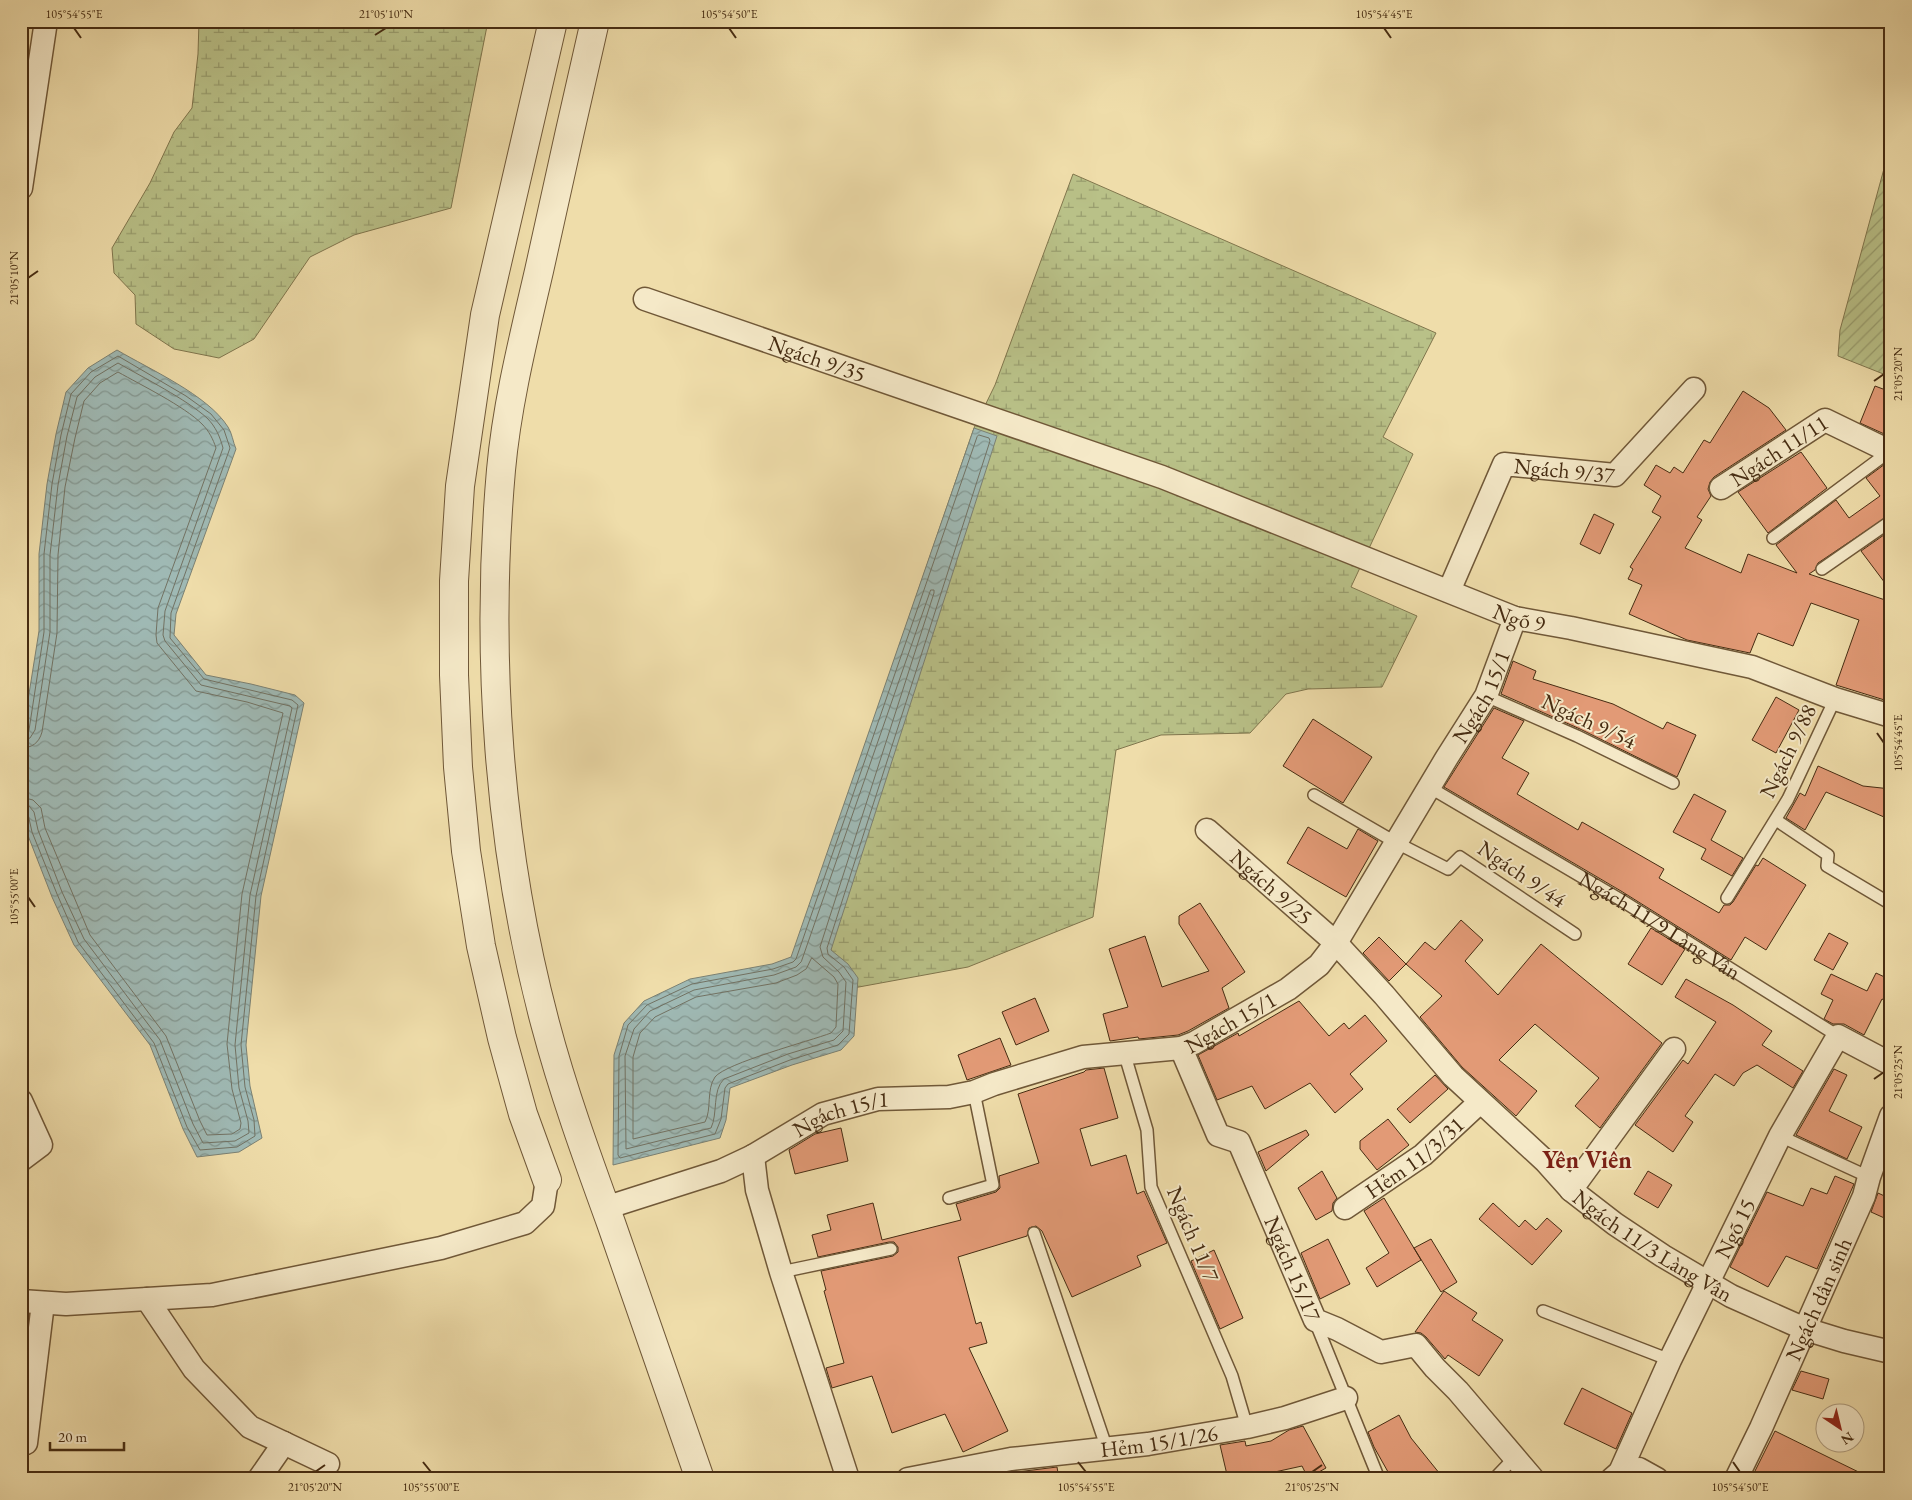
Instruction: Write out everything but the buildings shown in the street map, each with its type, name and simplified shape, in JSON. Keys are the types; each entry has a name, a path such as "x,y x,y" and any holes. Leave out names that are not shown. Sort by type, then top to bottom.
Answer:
{"street":[{"path":"21,188 46,21"},
{"path":"26,1443 32,1302 66,1304 212,1295 450,1245 525,1223 543,1206 547,1180 524,1114 502,1038 481,946 466,845 458,767 454,675 454,581 460,486 485,315 553,21"},
{"path":"595,21 529,312 501,467 496,563 496,656 500,748 509,840 523,928 544,1019 565,1095 700,1479"},
{"name":"Ngách 9/35","path":"644,299 1162,477"},
{"name":"Ngách 9/37","path":"1449,591 1504,464 1615,475 1694,389"},
{"name":"Ngách 11/11","path":"1721,488 1825,420 1890,451"},
{"name":"Ngõ 9","path":"1162,477 1515,618 1571,628 1752,667 1835,699 1891,716"},
{"name":"Ngách 15/1","path":"605,1208 721,1171 753,1156 822,1114 878,1099 949,1097 974,1092 994,1084 1083,1057 1180,1048 1194,1043 1288,989 1319,965 1336,943 1395,842 1486,696 1515,618"},
{"name":"Ngách 9/25","path":"1207,830 1336,943"},
{"path":"466,845 509,840"},
{"name":"Ngách 11/3 Làng Vân","path":"1336,943 1384,995 1453,1076 1545,1161 1571,1190 1615,1224 1663,1256 1731,1296 1805,1329 1844,1341 1891,1352"},
{"name":"Ngách 11/9 Làng Vân","path":"1838,1036 1891,1064"},
{"name":"Ngõ 15","path":"1616,1475 1780,1136 1838,1036"},
{"name":"Ngách 15/17","path":"1180,1048 1218,1135 1239,1142 1315,1320 1381,1352 1416,1345 1534,1479"},
{"path":"1571,1190 1674,1049"},
{"path":"21,1102 41,1145 21,1160"},
{"name":"Hẻm 11/3/31","path":"1344,1208 1423,1155 1480,1102"},
{"name":"Ngách dân sinh","path":"1736,1479 1761,1428 1864,1196 1891,1116"},
{"path":"753,1156 757,1190 781,1272 848,1479"},
{"path":"147,1299 194,1369 250,1427 328,1464"},
{"name":"Hẻm 15/1/26","path":"908,1479 1011,1460 1148,1444 1247,1427 1285,1418 1346,1398"},
{"path":"259,1479 284,1443"},
{"path":"1616,1475 1639,1469 1657,1479"}],"lane":[{"path":"1773,538 1890,451"},
{"path":"1822,569 1891,521"},
{"name":"Ngách 9/54","path":"1486,696 1577,736 1673,783"},
{"name":"Ngách 9/88","path":"1728,898 1788,799 1835,699"},
{"name":"Ngách 11/9 Làng Vân","path":"1429,787 1621,900 1838,1036"},
{"path":"1314,795 1395,842"},
{"name":"Ngách 9/88","path":"1776,820 1828,855 1827,866 1891,904"},
{"name":"Ngách 9/44","path":"1395,842 1448,869 1460,857 1575,934"},
{"name":"Ngách 11/7","path":"1124,1052 1147,1130 1151,1187 1232,1376 1247,1427"},
{"path":"949,1198 993,1185 974,1092"},
{"path":"1780,1136 1869,1177"},
{"path":"1034,1233 1107,1449"},
{"path":"781,1272 891,1249"},
{"path":"1543,1311 1670,1360"},
{"path":"1315,1320 1379,1479"},
{"path":"1494,1479 1515,1457"}],"green space":[{"path":"199,21 488,21 451,208 354,235 310,257 254,339 219,358 174,349 136,324 135,295 114,273 112,248 150,183 174,132 192,108 198,54"},
{"path":"1891,143 1891,377 1838,356 1840,330"},
{"path":"1073,174 1436,333 1383,437 1413,454 1351,587 1417,616 1382,687 1308,689 1286,694 1250,733 1161,735 1116,750 1093,917 968,967 777,1002 974,428 995,385"}],"water":[{"path":"117,350 177,384 207,404 228,427 236,449 176,614 174,635 206,675 295,695 304,703 261,896 246,1045 250,1086 262,1138 239,1152 197,1157 183,1129 150,1045 74,945 52,897 27,833 21,803 21,744 39,631 39,554 47,484 56,434 66,392 88,368"},
{"path":"974,428 997,436 831,950 848,964 858,978 854,1036 841,1050 792,1065 730,1088 726,1120 720,1138 613,1165 614,1055 624,1023 644,1001 690,979 772,964 791,957"}],"district":[{"name":"Yên Viên","path":"1587,1159"}]}
